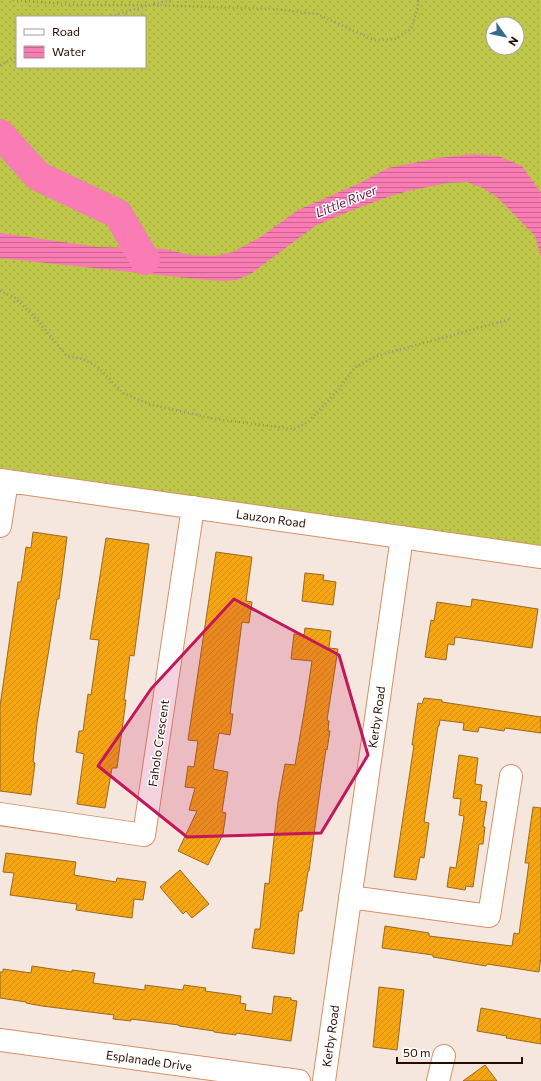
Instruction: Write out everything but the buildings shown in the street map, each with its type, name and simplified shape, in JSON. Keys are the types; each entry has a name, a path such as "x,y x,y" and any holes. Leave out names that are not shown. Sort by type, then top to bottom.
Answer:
{"street":[{"name":"Lauzon Road","path":"3,480 541,557"},
{"path":"0,526 3,480"},
{"name":"Faholo Crescent","path":"0,814 144,835 193,507"},
{"name":"Kerby Road","path":"324,1081 402,537"},
{"path":"350,897 489,916 511,776"},
{"name":"Esplanade Drive","path":"0,1040 299,1081"},
{"path":"438,1081 444,1056"}],"path":[{"path":"13,0 78,5 150,5 274,9 317,14 374,40 394,39 411,29 418,7 418,0"},
{"path":"111,16 171,0"},
{"path":"0,65 15,58"},
{"path":"0,291 15,298 37,320 67,356 83,359 99,368 122,393 149,404 215,419 294,429 308,422 339,389 354,368 376,356 511,319"}],"highlighted area":[{"path":"234,599 339,655 368,755 321,833 187,837 98,766 151,689"}],"green space":[{"path":"0,0 541,0 541,547 0,468"}],"water":[{"path":"473,154 498,156 522,166 541,193 541,257 535,236 499,199 485,189 467,182 448,183 408,191 355,209 315,226 252,273 237,280 223,281 197,279 0,258 0,233 98,247 165,249 190,255 215,256 233,252 259,238 298,210 360,183 388,168 438,158"}],"waterway":[{"name":"Little River","path":"0,134 38,176 118,214 145,260"}]}
